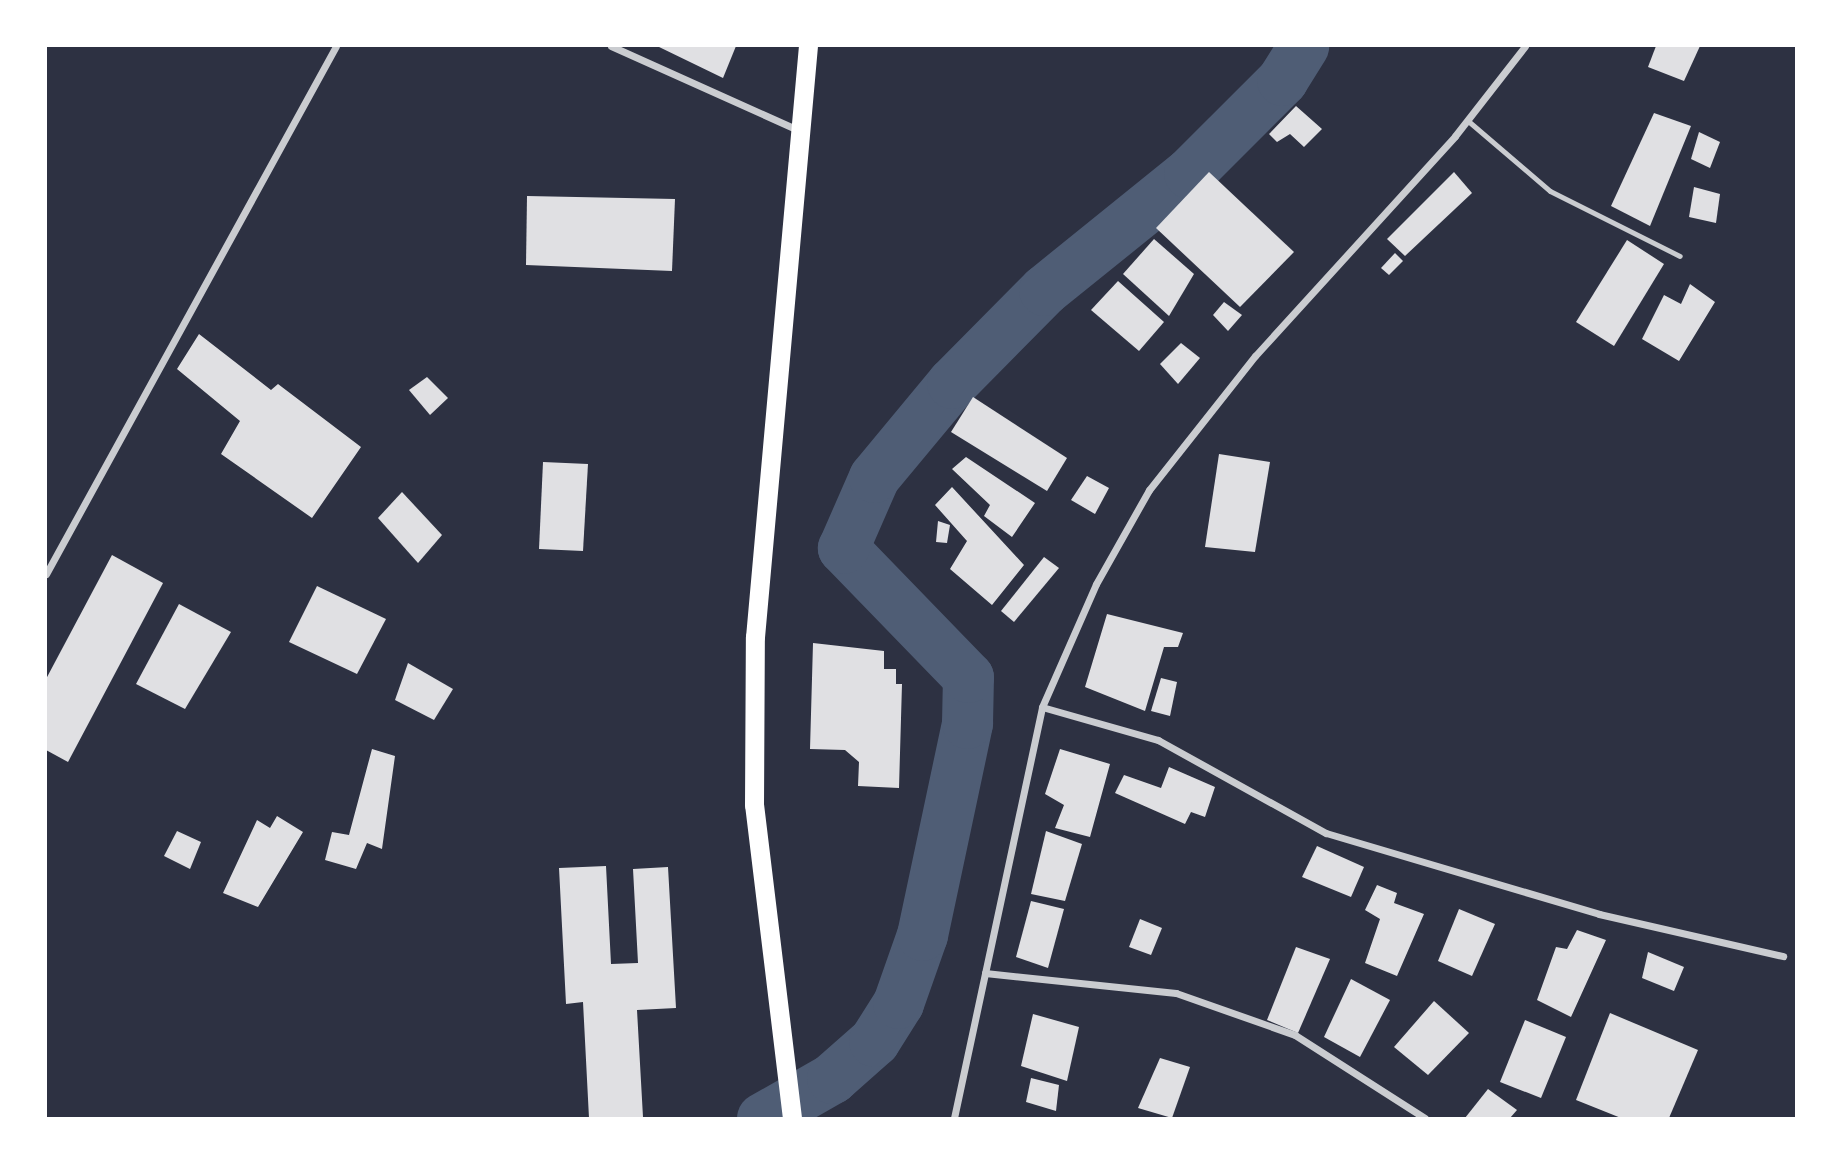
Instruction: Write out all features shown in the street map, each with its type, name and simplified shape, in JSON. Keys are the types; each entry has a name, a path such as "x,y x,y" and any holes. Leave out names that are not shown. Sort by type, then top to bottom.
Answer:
{"highway":[{"path":"792,1118 781,1061 754,804 755,637 808,46"}],"street":[{"path":"46,574 335,46"},
{"path":"611,46 799,130"},
{"path":"954,1118 1042,707 1096,584 1149,490 1255,356 1467,120 1525,46"},
{"path":"1042,707 1158,740 1326,833 1599,914 1783,956"},
{"path":"985,973 1177,993 1295,1035 1426,1118"}],"lane":[{"path":"1467,120 1550,191 1680,256"}],"building":[{"path":"657,46 736,46 723,78"},
{"path":"1656,46 1700,46 1684,81 1648,67"},
{"path":"1296,106 1322,129 1304,147 1290,134 1277,142 1269,134"},
{"path":"1654,113 1691,126 1650,226 1611,206"},
{"path":"1699,132 1720,142 1710,168 1691,159"},
{"path":"1209,172 1294,252 1240,307 1156,228"},
{"path":"1454,172 1472,193 1405,256 1387,239"},
{"path":"1694,187 1720,194 1716,223 1689,217"},
{"path":"527,196 675,199 672,271 526,265"},
{"path":"1154,239 1194,274 1169,316 1123,274"},
{"path":"1627,240 1664,264 1614,346 1576,322"},
{"path":"1395,253 1403,261 1389,275 1381,268"},
{"path":"1118,281 1164,322 1139,351 1091,310"},
{"path":"1690,284 1715,302 1679,361 1642,339 1664,295 1681,304"},
{"path":"1224,302 1242,315 1228,331 1213,315"},
{"path":"199,334 271,390 278,384 361,447 312,518 221,454 240,421 177,369"},
{"path":"1181,343 1200,358 1178,384 1160,364"},
{"path":"427,377 448,398 430,415 409,390"},
{"path":"973,397 1067,458 1047,491 951,432"},
{"path":"1219,454 1270,462 1255,552 1205,547"},
{"path":"966,457 1035,503 1012,537 984,516 990,505 952,469"},
{"path":"543,462 588,464 583,551 539,549"},
{"path":"1087,476 1109,488 1095,514 1071,500"},
{"path":"952,487 1024,565 992,605 950,569 967,541 935,505"},
{"path":"402,492 442,535 418,563 378,518"},
{"path":"938,521 950,525 947,543 936,542"},
{"path":"112,555 163,583 68,762 46,750 46,679"},
{"path":"1044,557 1059,568 1014,622 1001,611"},
{"path":"317,586 386,619 357,674 289,642"},
{"path":"179,604 231,632 185,709 136,684"},
{"path":"1107,614 1183,633 1178,647 1164,647 1145,711 1085,687"},
{"path":"813,643 884,651 884,669 896,669 896,684 902,684 899,788 858,786 859,762 845,750 810,749"},
{"path":"408,663 453,689 434,720 395,700"},
{"path":"1161,678 1177,682 1170,716 1151,711"},
{"path":"372,749 395,756 382,849 367,843 356,869 325,860 332,832 349,835"},
{"path":"1060,749 1110,764 1090,837 1055,828 1064,805 1045,794"},
{"path":"1169,767 1215,787 1205,817 1191,812 1185,824 1115,793 1124,775 1161,788"},
{"path":"277,816 303,832 258,907 223,893 257,820 270,828"},
{"path":"177,831 201,842 190,869 164,856"},
{"path":"1046,831 1082,844 1065,901 1031,894"},
{"path":"1317,846 1364,867 1351,897 1302,877"},
{"path":"606,866 611,964 638,963 633,869 668,867 676,1008 637,1010 643,1117 589,1118 583,1002 566,1004 559,868"},
{"path":"1377,885 1397,893 1394,903 1424,914 1397,976 1365,963 1380,919 1365,910"},
{"path":"1031,901 1064,909 1048,968 1016,957"},
{"path":"1459,909 1495,924 1472,976 1438,961"},
{"path":"1140,919 1162,928 1151,955 1129,947"},
{"path":"1577,930 1606,940 1571,1017 1537,1000 1556,947 1567,949"},
{"path":"1296,947 1330,959 1298,1033 1267,1020"},
{"path":"1648,952 1684,967 1674,991 1642,978"},
{"path":"1351,979 1390,1000 1360,1057 1324,1037"},
{"path":"1434,1001 1469,1033 1428,1075 1394,1047"},
{"path":"1610,1013 1698,1050 1669,1118 1621,1118 1576,1100"},
{"path":"1033,1014 1079,1027 1067,1081 1021,1066"},
{"path":"1525,1020 1566,1037 1541,1098 1500,1082"},
{"path":"1160,1058 1190,1067 1172,1118 1138,1108"},
{"path":"1031,1078 1059,1085 1056,1111 1026,1102"},
{"path":"1488,1089 1517,1110 1510,1118 1465,1118"}],"waterway":[{"path":"762,1118 832,1078 874,1041 898,1003 922,935 967,723 968,677 843,548 874,477 952,383 1044,290 1189,173 1282,80 1303,46"}]}
